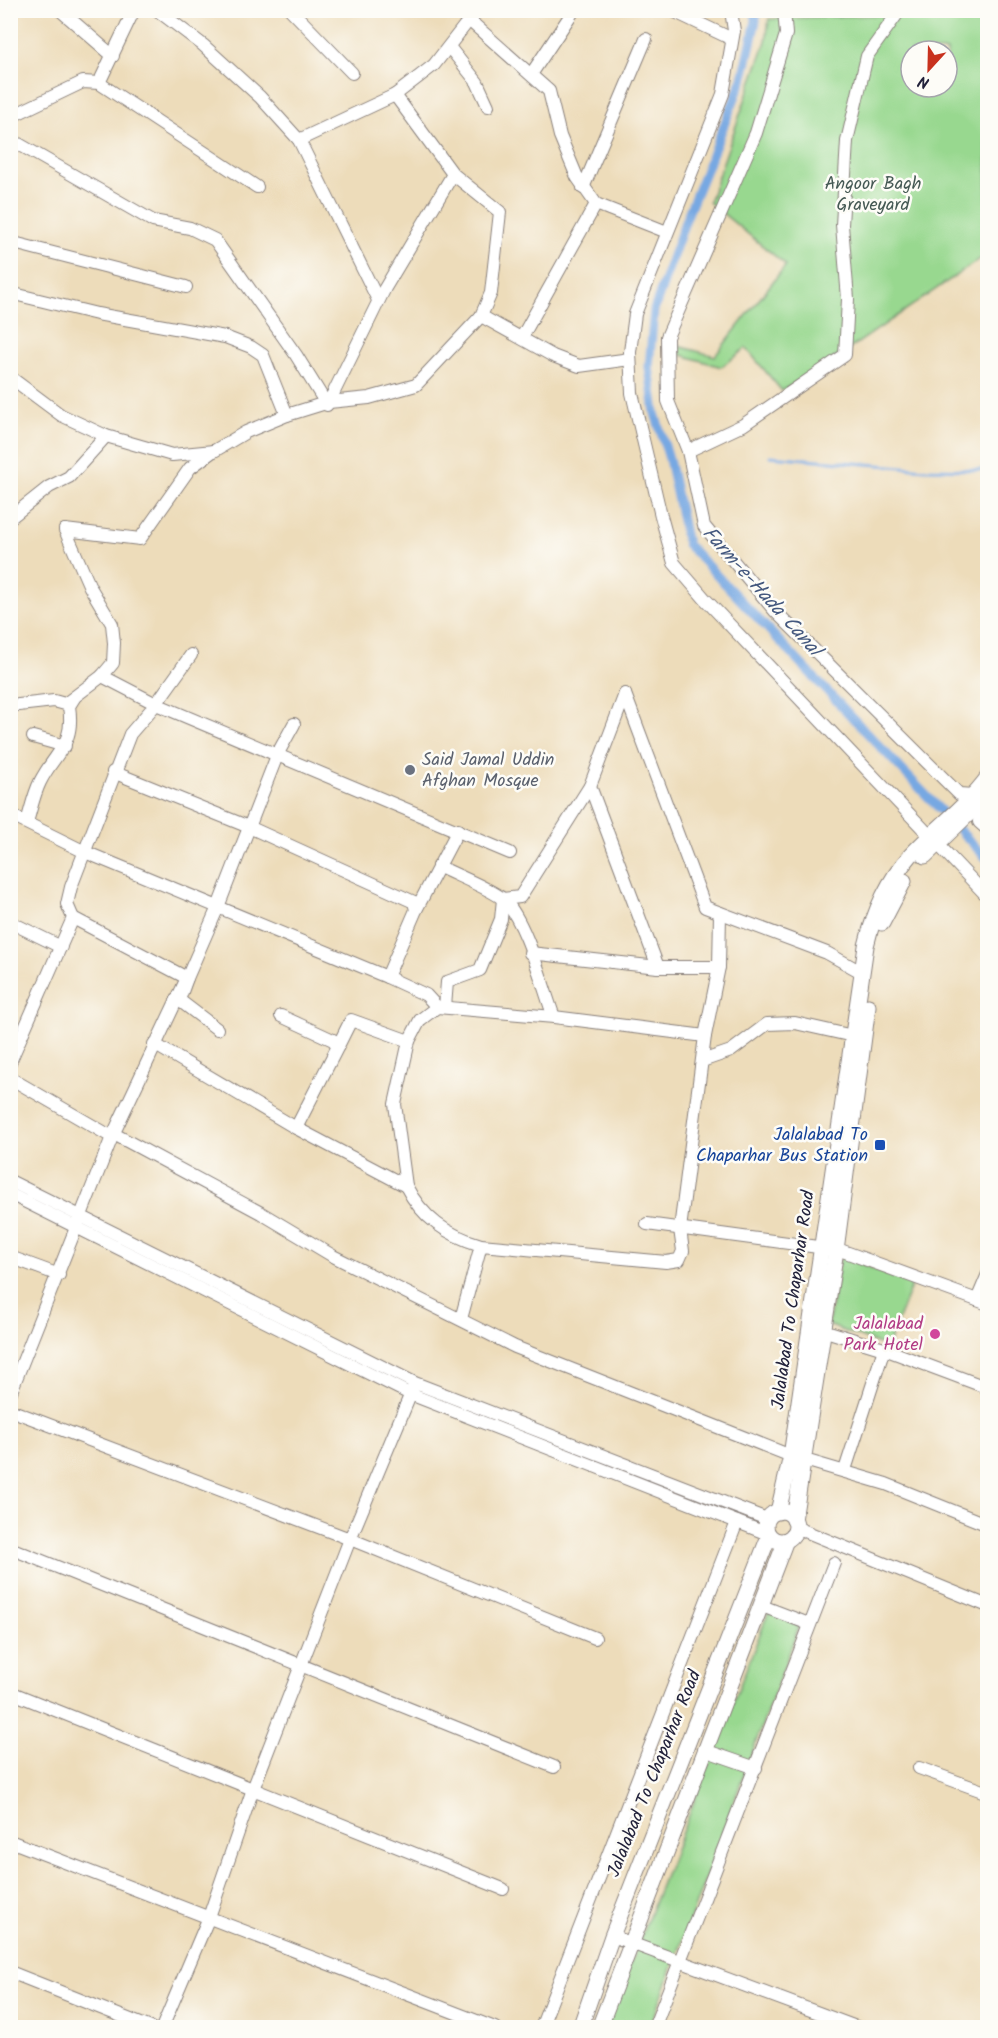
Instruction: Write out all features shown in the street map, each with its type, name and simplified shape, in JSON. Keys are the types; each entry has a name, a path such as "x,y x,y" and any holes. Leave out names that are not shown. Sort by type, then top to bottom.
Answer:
{"main road":[{"path":"937,838 979,795"},
{"name":"Jalalabad To Chaparhar Road","path":"829,1249 853,1036 870,928 882,897 910,856 937,838"},
{"name":"Jalalabad To Chaparhar Road","path":"600,2028 630,1943 707,1752 792,1529 798,1457 875,951 884,916 900,885 937,838"},
{"name":"Jalalabad To Chaparhar Road","path":"580,2028 612,1936 798,1457"},
{"path":"784,1512 792,1529 777,1541 771,1525 784,1512"}],"street":[{"path":"60,10 112,56"},
{"path":"99,83 135,10"},
{"path":"157,10 203,45 260,97 299,140 378,300"},
{"path":"291,10 352,73"},
{"path":"299,140 394,95 434,65 450,48 468,20 478,10"},
{"path":"532,73 574,10"},
{"path":"671,10 732,39"},
{"path":"731,10 734,31 723,94 635,314 630,359 632,393 674,563 713,608 937,838 987,897"},
{"path":"784,10 786,34 756,133 667,337 668,401 688,451 704,526 775,611 959,794 979,795 979,822 987,830"},
{"path":"688,451 743,425 845,355 848,299 843,225 847,141 867,56 900,10"},
{"path":"468,20 532,73 549,91 560,136 583,188 596,204 668,232"},
{"path":"583,188 646,39"},
{"path":"450,48 477,82 488,106"},
{"path":"10,117 83,82 99,83 257,187"},
{"path":"10,705 54,701 65,704 102,676 113,663 112,624 90,586 65,530 141,539 190,468 214,451 246,432 287,415 328,404 369,398 416,385 481,316 491,293 500,212 453,174 394,95"},
{"path":"10,139 153,220 190,228 215,240 328,404"},
{"path":"328,404 378,300 453,174"},
{"path":"522,337 596,204"},
{"path":"10,242 186,287"},
{"path":"10,293 109,316 225,337 251,346 263,355 287,415"},
{"path":"481,316 553,356 579,366 630,359"},
{"path":"10,377 61,415 106,436 172,455 214,451"},
{"path":"10,518 49,487 69,477 106,436"},
{"path":"10,1062 15,1040 73,918 68,904 71,887 113,772 130,734 156,704 191,655"},
{"path":"102,676 156,704 278,753 510,853"},
{"path":"27,822 40,782 65,746 71,723 69,706 78,692"},
{"path":"438,866 503,898 520,897 590,786 625,694 705,907 827,953 862,973"},
{"path":"10,1394 113,1136 154,1044 187,978 218,907 278,753 294,724"},
{"path":"33,737 65,746"},
{"path":"113,772 249,826 414,902 416,910"},
{"path":"590,786 658,968"},
{"path":"10,815 85,852 387,976 426,995 441,1007 554,1017 705,1036"},
{"path":"387,976 416,910 458,830"},
{"path":"503,898 528,939 530,953 554,1017"},
{"path":"503,898 501,919 480,970 447,982 441,1007 420,1020 409,1041 395,1104 406,1185 420,1208 438,1226 465,1240 481,1245 672,1262 678,1260 683,1251 680,1229 705,1036 719,967 720,913"},
{"path":"73,918 187,978"},
{"path":"10,922 61,947"},
{"path":"530,953 658,968 719,967"},
{"path":"187,978 179,1000 217,1029"},
{"path":"281,1016 333,1041 338,1046"},
{"path":"296,1128 351,1020 409,1041"},
{"path":"702,1061 731,1051 767,1024 795,1023 853,1036"},
{"path":"154,1044 296,1128 406,1185"},
{"path":"10,1078 113,1136 261,1213 333,1256 515,1347 798,1457 845,1470 987,1525"},
{"path":"10,1181 79,1223"},
{"path":"10,1194 79,1223 413,1389 737,1522 771,1525"},
{"path":"647,1224 829,1249 982,1302 987,1274"},
{"path":"461,1320 481,1245"},
{"path":"10,1257 59,1275"},
{"path":"817,1328 884,1349 987,1388"},
{"path":"845,1470 884,1349"},
{"path":"413,1389 771,1525"},
{"path":"162,2028 208,1917 253,1789 350,1539 413,1389"},
{"path":"10,1410 350,1539 595,1638"},
{"path":"541,2028 737,1522"},
{"path":"792,1529 987,1606"},
{"path":"10,1548 554,1767"},
{"path":"654,2028 834,1563"},
{"path":"762,1606 809,1624"},
{"path":"10,1692 503,1889"},
{"path":"707,1752 756,1768"},
{"path":"919,1767 987,1793"},
{"path":"10,1841 495,2028"},
{"path":"612,1936 859,2028"},
{"path":"10,1971 151,2028"}],"green space":[{"name":"Angoor Bagh Graveyard","path":"987,11 987,254 843,353 782,391 746,348 721,367 672,352 674,345 715,356 786,265 709,202 766,41 769,19"},
{"path":"841,1256 912,1284 887,1347 828,1325"},
{"path":"769,1611 799,1626 654,2017 650,2027 605,2028"}],"waterway":[{"name":"Farm-e-Hada Canal","path":"755,10 756,21 743,78 686,219 654,310 649,367 655,413 669,459 687,544 988,860"},
{"path":"770,456 926,469 988,470"}],"place":[{"name":"Said Jamal Uddin Afghan Mosque","path":"410,770"},
{"name":"Jalalabad To Chaparhar Bus Station","path":"880,1145"},
{"name":"Jalalabad Park Hotel","path":"935,1334"}]}
